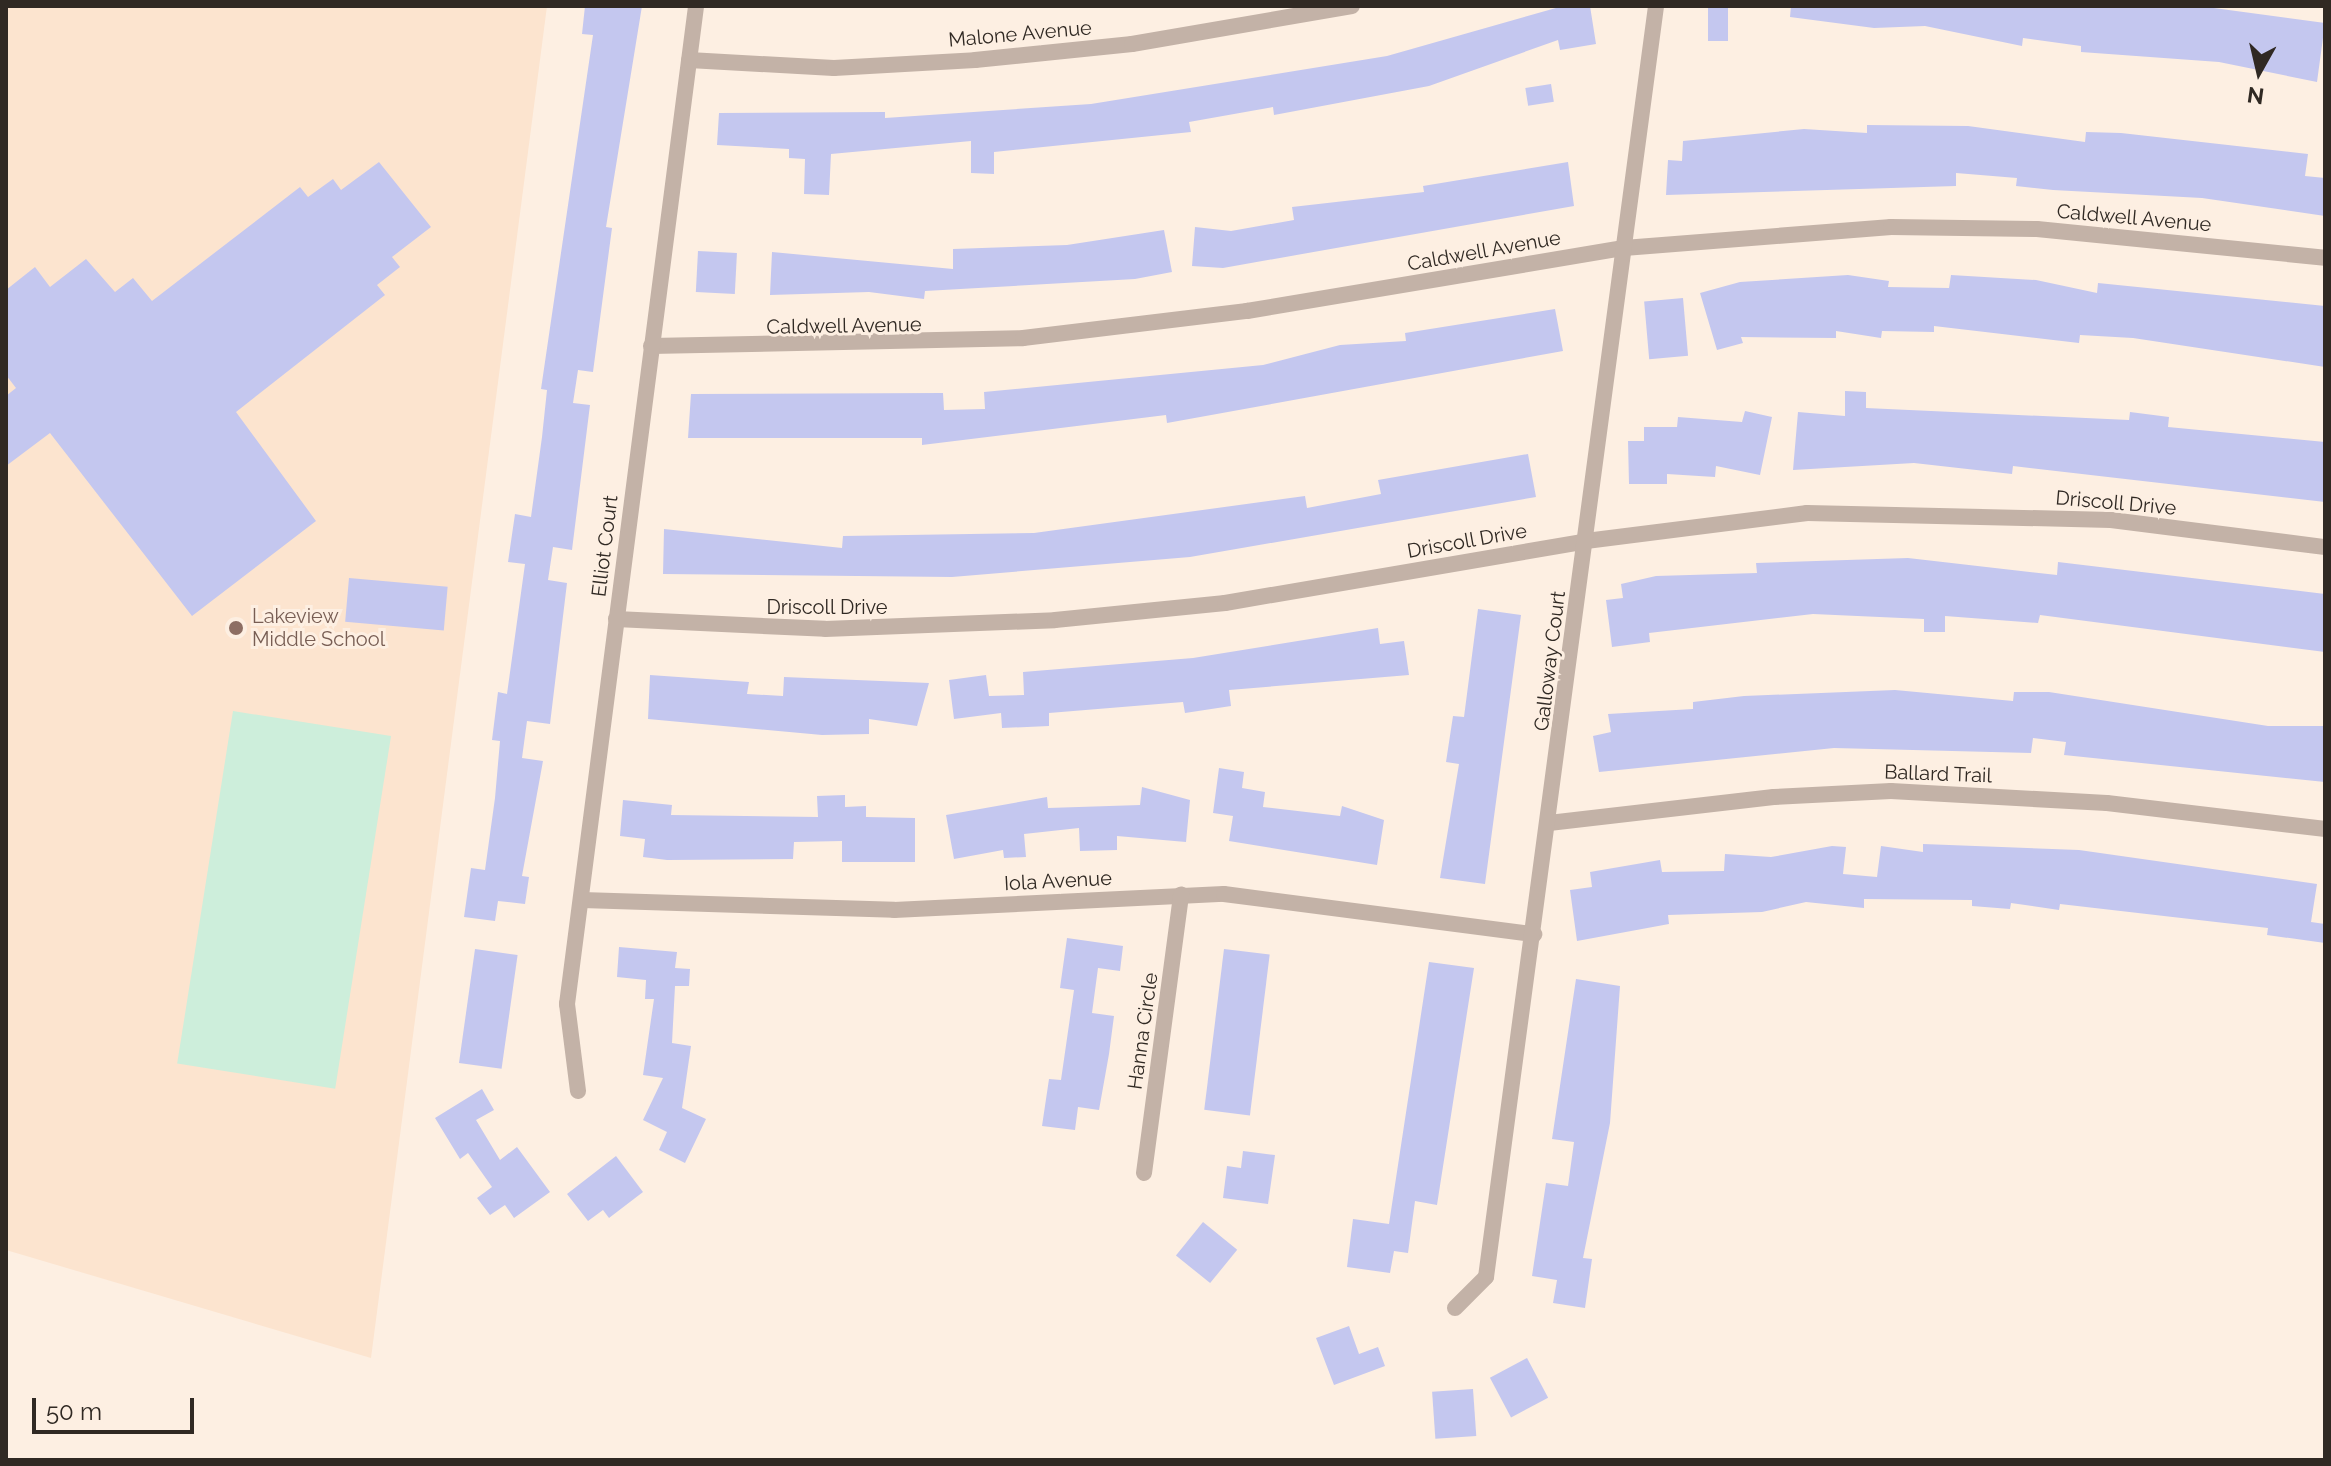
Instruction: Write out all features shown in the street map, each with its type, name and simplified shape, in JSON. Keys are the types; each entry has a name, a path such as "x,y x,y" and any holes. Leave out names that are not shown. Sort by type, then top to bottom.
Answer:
{"street":[{"name":"Elliot Court","path":"578,1091 567,1004 696,6"},
{"name":"Malone Avenue","path":"689,60 834,68 975,60 1132,44 1352,6"},
{"name":"Galloway Court","path":"1455,1308 1486,1277 1656,6"},
{"name":"Caldwell Avenue","path":"651,346 1023,338 1247,311 1624,248 1935,228 2037,229 2325,258"},
{"name":"Driscoll Drive","path":"616,619 825,629 1055,620 1225,603 1586,541 1807,513 2111,520 2325,547"},
{"name":"Ballard Trail","path":"1549,823 1891,791 2107,803 2325,829"},
{"name":"Iola Avenue","path":"582,900 894,910 1181,894 1534,934"},
{"name":"Hanna Circle","path":"1144,1173 1181,894"}],"shaded area":[{"name":"Lakeview Middle School","path":"6,6 547,6 371,1358 6,1250"}],"green space":[{"path":"233,711 391,736 335,1089 177,1064"}],"building":[{"path":"585,6 642,6 606,227 612,228 593,372 578,370 573,403 590,405 572,550 553,547 548,580 567,583 550,724 527,721 522,758 543,761 522,876 529,877 525,904 498,901 495,921 464,917 471,868 485,870 495,798 500,741 492,740 498,692 507,694 525,564 508,562 515,514 531,517 547,390 541,389 593,35 582,34"},
{"path":"1563,6 1590,6 1596,44 1560,50 1558,40 1429,86 1274,115 1273,107 1189,122 1191,132 994,152 994,174 971,173 971,141 831,154 829,195 804,194 805,159 789,158 789,149 717,145 719,113 885,112 885,118 1091,104 1387,56"},
{"path":"1708,6 1728,6 1728,41 1708,41"},
{"path":"1791,6 2199,6 2325,23 2317,82 2219,62 2081,52 2081,46 2023,38 2022,46 1925,26 1874,28 1790,17"},
{"path":"1551,84 1554,102 1528,106 1525,88"},
{"path":"1867,125 1968,126 2085,142 2086,132 2121,133 2308,154 2305,176 2325,178 2325,216 2202,198 2016,186 2017,178 1956,173 1956,186 1666,195 1668,160 1682,161 1683,141 1804,129 1867,133"},
{"path":"379,162 431,227 392,257 400,267 377,285 385,295 236,412 316,521 192,616 50,433 6,466 6,396 16,388 6,375 6,290 35,267 50,287 86,259 115,292 133,278 152,301 300,187 308,197 333,179 341,190"},
{"path":"1568,162 1574,206 1223,268 1192,266 1195,227 1231,231 1294,220 1292,207 1424,192 1423,186"},
{"path":"1164,230 1172,272 1135,279 925,291 924,299 869,292 770,295 772,252 953,269 953,249 1067,245"},
{"path":"698,251 737,253 735,294 696,292"},
{"path":"1848,275 1889,281 1888,287 1949,288 1951,275 2036,280 2097,293 2098,283 2325,306 2325,367 2133,338 2080,335 2079,343 1934,326 1934,332 1882,331 1881,338 1836,331 1836,338 1741,337 1743,343 1717,350 1700,293 1740,282"},
{"path":"1683,298 1688,356 1649,359 1644,301"},
{"path":"1555,309 1563,351 1167,423 1166,415 922,445 922,438 688,438 691,394 943,393 944,410 985,409 984,392 1263,365 1340,345 1406,341 1405,333"},
{"path":"1845,391 1866,392 1866,408 2129,420 2130,412 2169,417 2168,427 2325,442 2325,502 2013,466 2012,474 1914,463 1793,470 1798,412 1845,416"},
{"path":"1745,411 1772,417 1760,475 1716,466 1715,477 1667,474 1667,484 1629,484 1628,441 1644,441 1644,427 1677,427 1678,417 1742,422"},
{"path":"1528,454 1536,497 1190,557 952,577 663,574 664,529 842,548 843,536 1034,533 1305,496 1307,508 1381,494 1378,480"},
{"path":"1908,558 2057,575 2058,562 2325,594 2325,652 2040,615 2038,623 1945,616 1945,632 1924,632 1924,619 1813,614 1649,633 1650,642 1612,647 1606,600 1623,598 1621,584 1656,576 1757,573 1756,563"},
{"path":"349,578 448,587 444,630 345,622"},
{"path":"1478,609 1521,615 1485,884 1440,878 1459,764 1446,762 1453,716 1464,717"},
{"path":"1378,628 1380,644 1404,641 1409,675 1229,690 1231,706 1185,713 1183,702 1049,713 1049,726 1002,728 1001,713 954,719 949,680 986,675 989,696 1024,695 1023,672 1193,658"},
{"path":"650,675 749,682 747,694 783,696 784,677 929,683 917,726 869,719 869,734 822,735 648,719"},
{"path":"1895,690 2013,701 2014,692 2049,692 2268,726 2325,726 2325,782 2064,755 2066,742 2033,738 2031,753 1834,748 1599,772 1593,736 1611,732 1608,714 1693,709 1693,702 1744,696"},
{"path":"1219,768 1244,772 1242,788 1265,792 1263,807 1340,816 1342,806 1384,820 1377,865 1229,841 1233,816 1213,813"},
{"path":"1142,787 1190,800 1186,842 1117,836 1117,850 1080,851 1079,828 1024,834 1026,857 1004,858 1003,850 954,859 946,815 1047,797 1048,808 1140,805"},
{"path":"845,795 845,807 866,806 866,817 915,818 915,862 842,862 842,841 794,842 793,859 667,860 643,857 645,839 620,836 623,800 672,805 671,815 818,817 817,796"},
{"path":"1923,844 2079,850 2317,884 2311,922 2325,924 2325,943 2267,935 2268,928 2060,904 2059,910 2011,903 2010,909 1972,906 1972,900 1864,899 1864,908 1806,902 1762,912 1668,915 1669,924 1577,941 1570,890 1592,887 1590,872 1660,860 1662,872 1724,871 1725,854 1771,857 1832,846 1846,847 1843,874 1877,877 1881,846 1923,852"},
{"path":"1067,938 1123,946 1120,971 1098,968 1092,1013 1114,1016 1109,1054 1099,1110 1078,1107 1075,1130 1042,1126 1049,1079 1061,1080 1074,990 1060,988"},
{"path":"619,947 677,952 675,968 690,969 689,986 675,986 672,1043 691,1046 682,1108 706,1119 685,1163 659,1150 667,1132 643,1120 663,1078 643,1075 654,999 645,999 646,980 617,977"},
{"path":"475,949 518,955 502,1069 459,1063"},
{"path":"1224,949 1270,955 1250,1115 1204,1110"},
{"path":"1429,962 1474,968 1437,1205 1415,1201 1408,1253 1394,1251 1390,1273 1347,1267 1353,1219 1389,1224"},
{"path":"1576,979 1620,986 1610,1123 1583,1258 1592,1259 1585,1308 1553,1303 1557,1280 1532,1276 1546,1183 1568,1186 1574,1142 1552,1139"},
{"path":"482,1089 494,1110 476,1120 500,1160 517,1147 550,1192 514,1218 505,1205 490,1215 477,1198 492,1187 468,1153 460,1159 435,1118"},
{"path":"1243,1151 1275,1155 1268,1204 1223,1198 1227,1166 1241,1168"},
{"path":"616,1156 643,1192 609,1218 603,1210 588,1221 567,1194"},
{"path":"1203,1222 1237,1250 1210,1283 1176,1255"},
{"path":"1349,1326 1359,1354 1378,1347 1385,1366 1334,1385 1316,1338"},
{"path":"1527,1358 1548,1398 1511,1417 1490,1378"},
{"path":"1473,1389 1476,1436 1435,1439 1432,1392"}],"place":[{"name":"Lakeview Middle School","path":"236,628"}]}
